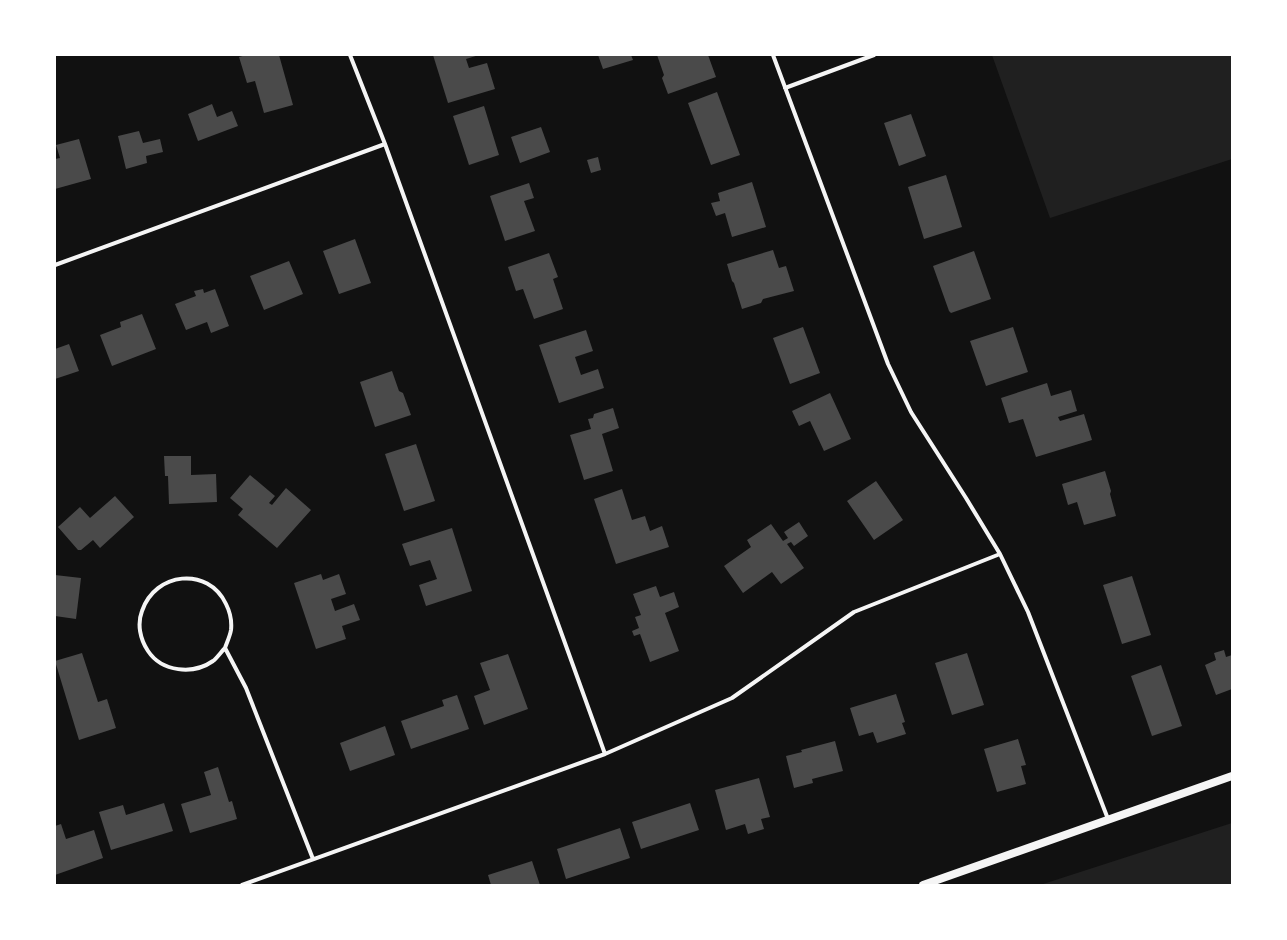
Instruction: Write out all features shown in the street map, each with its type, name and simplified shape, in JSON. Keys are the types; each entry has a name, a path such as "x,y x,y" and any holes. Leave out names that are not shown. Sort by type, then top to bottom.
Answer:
{"main road":[{"path":"923,885 1232,776"}],"street":[{"path":"350,55 385,144 605,754"},
{"path":"773,55 784,88 888,364 911,412 1000,554 1028,612 1108,819"},
{"path":"784,88 874,55"},
{"path":"55,265 385,144"},
{"path":"242,885 605,754 732,698 854,612 1000,554"},
{"path":"225,648 213,661 197,669 179,670 162,664 148,652 140,636 139,618 145,601 157,588 173,579 191,578 209,584 222,596 230,612 231,630 225,648 246,688 313,859"}],"shaded area":[{"path":"992,55 1232,55 1232,159 1050,218"},
{"path":"1232,823 1232,885 1040,885"}],"building":[{"path":"246,55 279,55 293,105 264,113 255,81 247,83 239,57"},
{"path":"433,55 479,55 466,59 469,68 487,63 495,89 448,103"},
{"path":"598,55 631,55 633,60 603,69"},
{"path":"657,55 708,55 716,77 668,94 662,78 664,75"},
{"path":"717,92 740,155 711,165 688,103"},
{"path":"212,104 217,117 232,111 238,126 198,141 188,114"},
{"path":"484,106 499,155 469,165 453,116"},
{"path":"911,114 926,156 899,166 884,123"},
{"path":"541,127 550,152 520,163 511,137"},
{"path":"139,131 143,143 160,139 163,152 146,156 147,163 126,169 118,136"},
{"path":"79,139 91,179 55,189 55,159 60,158 56,145"},
{"path":"598,157 601,170 591,173 587,160"},
{"path":"946,175 962,227 924,239 908,187"},
{"path":"752,182 766,227 732,237 725,213 716,216 711,203 720,201 718,193"},
{"path":"529,183 534,198 524,201 535,231 505,241 490,196"},
{"path":"355,239 371,283 339,294 323,251"},
{"path":"773,250 779,268 786,266 794,291 763,299 761,303 742,309 727,264"},
{"path":"974,251 991,299 951,313 933,266"},
{"path":"549,253 558,277 553,279 563,309 534,319 523,289 516,291 508,267"},
{"path":"289,261 303,294 264,310 250,276"},
{"path":"203,289 204,293 215,289 229,326 211,333 207,322 186,330 175,304 196,296 194,291"},
{"path":"142,314 156,349 112,366 100,335 121,327 120,322"},
{"path":"803,327 820,373 790,384 773,338"},
{"path":"1013,327 1028,372 986,386 970,341"},
{"path":"586,330 593,351 575,357 581,375 598,369 604,388 559,403 539,345"},
{"path":"69,344 79,371 55,379 55,349"},
{"path":"392,371 399,391 403,393 411,415 375,427 360,382"},
{"path":"1047,383 1051,396 1071,390 1077,411 1058,417 1060,421 1084,414 1092,440 1036,457 1023,419 1009,423 1001,398"},
{"path":"830,393 851,439 824,451 810,421 799,426 792,411"},
{"path":"613,408 619,428 602,434 613,471 584,480 570,435 591,429 588,419 593,418 594,414"},
{"path":"416,444 435,501 404,511 385,454"},
{"path":"164,456 191,456 191,475 216,474 217,502 169,504 168,476 165,476"},
{"path":"1105,471 1116,516 1084,525 1077,502 1068,505 1062,484"},
{"path":"250,475 275,496 269,503 272,505 286,488 311,510 277,548 238,515 243,509 230,498"},
{"path":"876,481 903,520 874,540 847,501"},
{"path":"622,489 632,520 645,516 650,531 662,526 669,547 616,564 594,499"},
{"path":"115,496 134,517 100,548 93,540 81,550 78,550 58,527 80,507 90,518"},
{"path":"799,522 808,536 794,546 791,542 787,544 804,568 781,584 772,572 743,593 724,566 751,547 747,540 771,524 783,541 788,538 784,532"},
{"path":"452,528 472,591 426,606 419,585 437,579 430,560 410,566 402,544"},
{"path":"321,574 323,580 339,574 346,594 331,599 335,611 354,604 360,620 342,626 346,639 316,649 294,583"},
{"path":"55,575 81,578 76,619 55,616"},
{"path":"1132,576 1151,635 1122,644 1103,585"},
{"path":"656,586 660,597 674,592 679,607 665,613 679,651 650,662 640,634 634,636 632,631 639,628 635,617 641,615 633,594"},
{"path":"1224,650 1226,657 1232,655 1232,689 1216,695 1205,665 1216,660 1214,653"},
{"path":"82,653 98,702 107,699 116,728 79,740 55,661"},
{"path":"967,653 984,705 952,715 935,663"},
{"path":"508,654 528,709 484,725 474,696 490,690 480,663"},
{"path":"1161,665 1182,726 1152,736 1131,676"},
{"path":"896,694 905,722 902,723 906,734 877,743 873,732 859,736 850,708"},
{"path":"457,695 469,729 411,749 401,721 444,706 442,700"},
{"path":"385,726 395,755 350,771 340,743"},
{"path":"1018,739 1026,765 1021,766 1026,784 997,792 984,749"},
{"path":"835,741 843,771 812,779 813,783 794,788 786,756 802,752 801,750"},
{"path":"218,767 229,802 232,801 237,819 190,833 181,804 211,795 204,772"},
{"path":"759,778 770,817 761,819 764,829 748,834 745,824 726,830 715,790"},
{"path":"164,803 173,831 111,850 99,812 123,805 126,815"},
{"path":"690,803 699,830 641,849 632,822"},
{"path":"61,824 66,839 94,830 103,858 55,875 55,826"},
{"path":"620,828 630,858 566,879 557,849"},
{"path":"532,861 540,885 491,885 488,875"}]}
